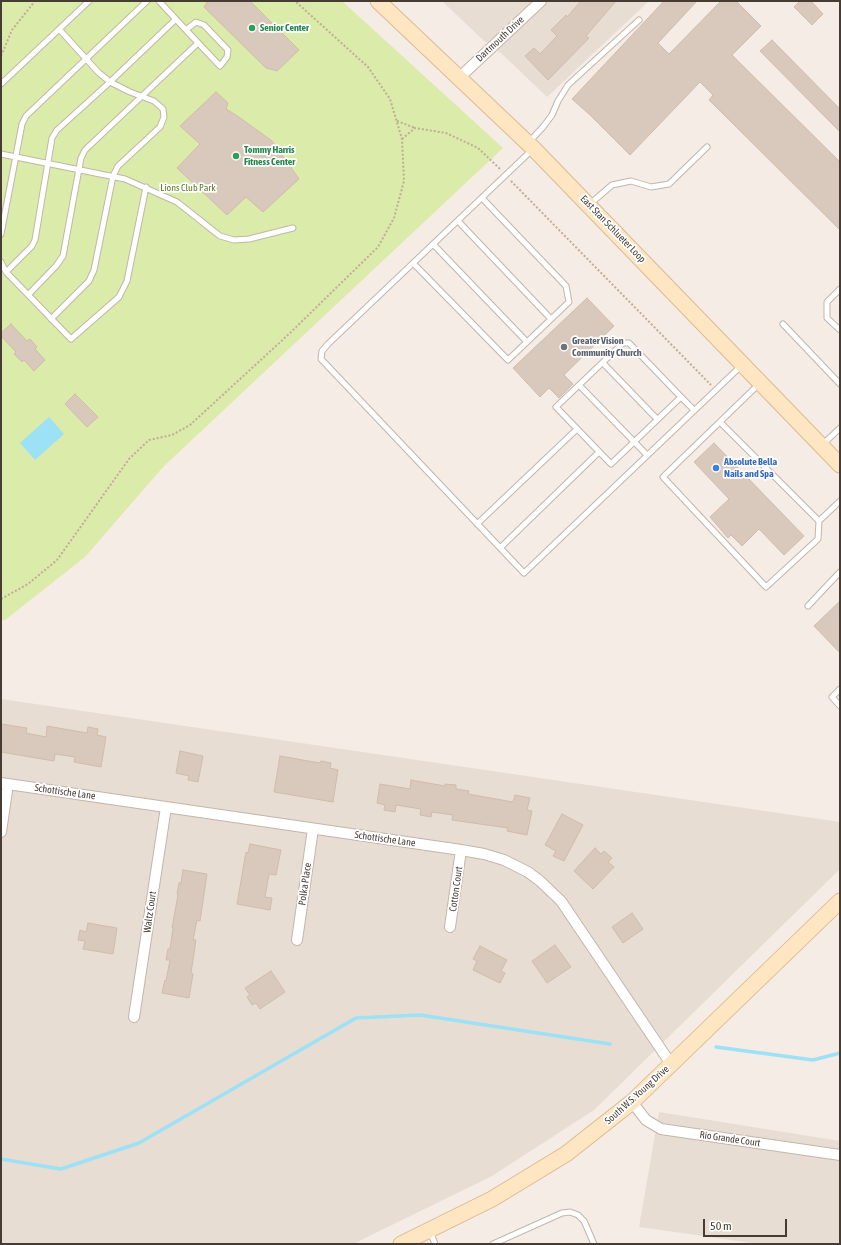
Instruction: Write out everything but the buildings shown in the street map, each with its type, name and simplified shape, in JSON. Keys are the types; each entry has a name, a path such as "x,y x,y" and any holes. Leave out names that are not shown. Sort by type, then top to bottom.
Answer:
{"main road":[{"name":"East Stan Schlueter Loop","path":"378,1 460,77 590,205 762,382 840,465"},
{"name":"South W.S. Young Drive","path":"401,1244 492,1199 566,1154 632,1102 840,901"}],"street":[{"name":"Dartmouth Drive","path":"460,77 541,1"},
{"name":"Schottische Lane","path":"5,783 461,850 484,854 504,860 528,872 549,889 570,913 671,1064"},
{"path":"1,832 5,783"},
{"name":"Waltz Court","path":"134,1017 166,807"},
{"name":"Polka Place","path":"297,940 313,829"},
{"name":"Cotton Court","path":"450,927 461,850"},
{"name":"Rio Grande Court","path":"632,1102 646,1120 661,1129 840,1155"}],"lane":[{"path":"1,84 88,1"},
{"path":"1,234 22,124 26,116 147,1"},
{"path":"159,1 198,43 220,66 227,58 228,50 204,25 196,22 186,30"},
{"path":"6,272 32,246 35,240 52,138 56,130 110,82 176,19"},
{"path":"639,20 568,84 552,115 531,146 506,175 328,344 322,351 321,359 524,573 743,363"},
{"path":"51,319 89,281 94,270 113,176 118,166 160,127 164,117 163,109 154,101 130,92 110,82 98,72 59,29"},
{"path":"28,295 56,266 63,256 81,158 85,150 198,43"},
{"path":"590,205 612,185 631,182 651,187 669,184 707,147"},
{"path":"1,154 125,179 177,202 220,236 234,240 249,239 294,228"},
{"path":"1,262 6,272 71,339 118,297 127,281 146,187"},
{"path":"414,263 508,360 569,302 566,286 482,198"},
{"path":"458,221 551,319"},
{"path":"433,244 527,342"},
{"path":"840,289 827,302 827,318 840,330"},
{"path":"783,324 840,384"},
{"path":"681,397 611,464 556,407 623,343 629,343 694,410"},
{"path":"603,363 657,419"},
{"path":"762,382 663,476 766,587 818,539 819,521 840,501"},
{"path":"579,385 647,455"},
{"path":"720,422 819,521"},
{"path":"822,446 840,428"},
{"path":"477,524 577,429"},
{"path":"500,548 599,452"},
{"path":"808,606 840,572"},
{"path":"840,689 832,697 840,706"},
{"path":"493,1244 562,1213 570,1212 578,1215 584,1221 594,1244"},
{"path":"429,1230 435,1244"}],"path":[{"path":"1,56 12,30 35,1"},
{"path":"1,598 28,584 57,560 129,459 149,440 172,435 190,425 289,334 378,247 394,218 404,181 402,139 390,99 368,67 295,1"},
{"path":"397,121 415,128 446,133 478,148 715,390"},
{"path":"402,139 415,128"}],"shaded area":[{"path":"442,1 649,1 547,97 501,53 482,39"},
{"path":"1,699 840,822 840,869 594,1110 492,1176 353,1244 1,1244"},
{"path":"659,1112 840,1141 840,1244 760,1244 639,1227"}],"green space":[{"name":"Lions Club Park","path":"1,1 342,1 503,148 163,467 85,557 5,620 1,620"}],"water":[{"path":"49,417 64,434 35,460 20,443"}],"waterway":[{"path":"1,1159 61,1169 139,1143 356,1018 420,1015 610,1044"},
{"path":"716,1047 813,1060 840,1053"}],"place":[{"name":"Senior Center","path":"252,28"},
{"name":"Tommy Harris Fitness Center","path":"236,156"},
{"name":"Greater Vision Community Church","path":"564,347"},
{"name":"Absolute Bella Nails and Spa","path":"716,468"}]}
